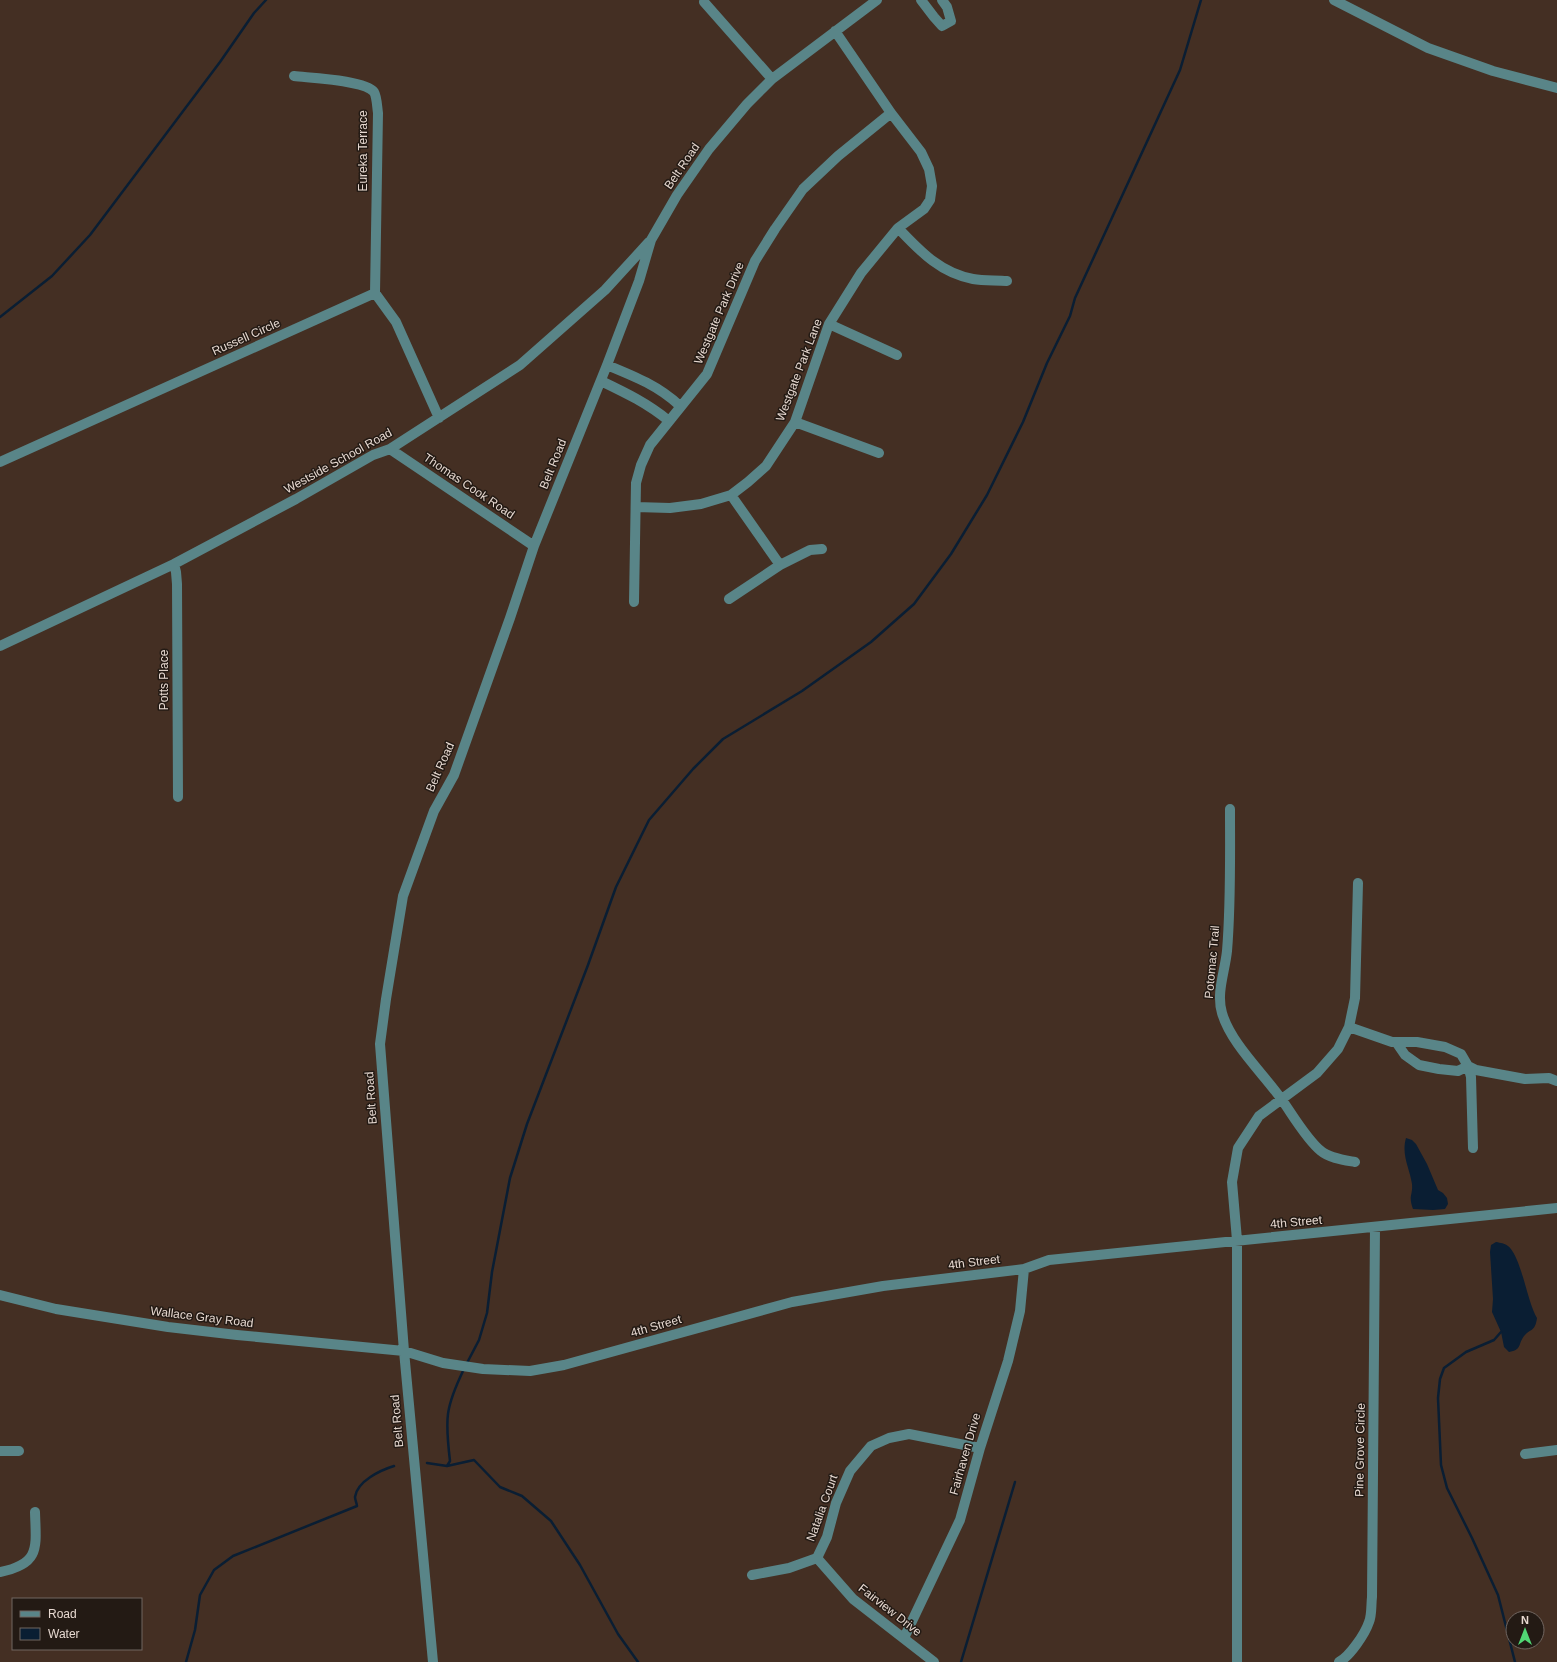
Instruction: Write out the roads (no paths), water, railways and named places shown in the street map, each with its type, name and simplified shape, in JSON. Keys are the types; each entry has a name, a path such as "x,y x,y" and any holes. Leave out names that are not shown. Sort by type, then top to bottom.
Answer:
{"street":[{"name":"Belt Road","path":"433,1662 404,1351 380,1044 403,896 434,811 454,775 534,546 640,281 650,240 677,195 708,149 747,104 772,79 877,0"},
{"path":"921,0 942,26 951,21 947,7 942,0"},
{"path":"1334,0 1428,48 1493,71 1557,88"},
{"path":"704,2 772,79"},
{"name":"Westgate Park Lane","path":"636,507 670,508 701,504 731,495 766,466 795,422 829,324 861,273 898,228 924,209 930,200 932,186 930,169 921,152 891,113 835,32"},
{"name":"Eureka Terrace","path":"294,76 352,82 370,87 375,94 378,113 375,293"},
{"name":"Westgate Park Drive","path":"634,602 636,483 641,465 650,445 707,374 756,261 775,229 803,189 838,156 891,113"},
{"path":"898,228 922,253 947,271 974,279 1007,281"},
{"name":"Westside School Road","path":"0,646 174,564 302,496 373,455 390,448 439,418 520,365 605,290 650,240"},
{"path":"375,293 396,322 439,418"},
{"name":"Russell Circle","path":"0,462 375,293"},
{"path":"829,324 897,355"},
{"path":"607,365 652,384 668,394 680,406"},
{"path":"601,381 653,407 669,421"},
{"path":"795,422 879,453"},
{"name":"Thomas Cook Road","path":"390,448 534,546"},
{"path":"731,495 780,565"},
{"path":"729,599 780,565 810,550 822,549"},
{"name":"Potts Place","path":"174,564 177,584 178,797"},
{"name":"Potomac Trail","path":"1230,809 1230,901 1227,951 1220,993 1222,1012 1230,1033 1321,1151 1341,1159 1355,1162"},
{"path":"1237,1662 1237,1240 1232,1182 1238,1148 1259,1116 1317,1073 1338,1049 1349,1027 1355,998 1358,883"},
{"path":"1349,1027 1392,1042 1417,1042 1445,1047 1461,1054 1468,1066 1471,1077 1473,1148"},
{"path":"1396,1042 1405,1055 1419,1065 1458,1071 1468,1066"},
{"path":"1468,1066 1476,1070 1525,1079 1549,1078 1557,1081"},
{"name":"4th Street","path":"404,1351 443,1363 483,1369 530,1371 564,1365 792,1302 883,1286 1024,1269 1049,1260 1557,1208"},
{"name":"Pine Grove Circle","path":"1339,1662 1343,1660 1358,1642 1369,1622 1372,1597 1376,1227"},
{"name":"Fairhaven Drive","path":"904,1638 960,1520 980,1448 1008,1361 1020,1311 1024,1269"},
{"name":"Wallace Gray Road","path":"0,1295 56,1308 168,1327 404,1351"},
{"name":"Natalia Court","path":"752,1575 789,1568 817,1558 827,1537 836,1503 850,1471 871,1446 889,1438 909,1434 980,1448"},
{"path":"1525,1454 1557,1450"},
{"path":"0,1452 19,1451"},
{"path":"0,1572 27,1561 33,1554 36,1545 35,1512"},
{"name":"Fairview Drive","path":"817,1558 852,1599 934,1662"}],"water":[{"path":"1406,1138 1412,1140 1416,1144 1427,1164 1438,1190 1447,1198 1448,1204 1445,1209 1413,1209 1411,1198 1412,1184 1406,1162"},
{"path":"1496,1242 1507,1245 1513,1251 1537,1318 1534,1328 1524,1336 1518,1348 1509,1352 1504,1347 1501,1332 1492,1312 1493,1299 1490,1252 1491,1245"}],"waterway":[{"path":"0,317 52,276 90,235 220,62 254,13 266,0"},
{"path":"467,1363 479,1340 487,1313 492,1272 510,1178 527,1124 588,965 616,887 649,820 693,769 723,739 802,691 871,642 914,604 951,554 987,495 1023,422 1047,363 1070,316 1075,298 1180,70 1201,0"},
{"path":"1501,1332 1494,1340 1466,1352 1444,1368 1440,1379 1438,1398 1441,1465 1447,1488 1498,1595 1515,1662"},
{"path":"447,1466 450,1461 447,1434 448,1414 453,1394 464,1369"},
{"path":"427,1463 447,1466 474,1460 500,1487 522,1496 551,1521 580,1565 618,1634 638,1662"},
{"path":"186,1662 195,1630 200,1595 214,1570 233,1556 357,1506 355,1497 360,1486 376,1473 394,1466"},
{"path":"961,1662 1015,1482"}]}
